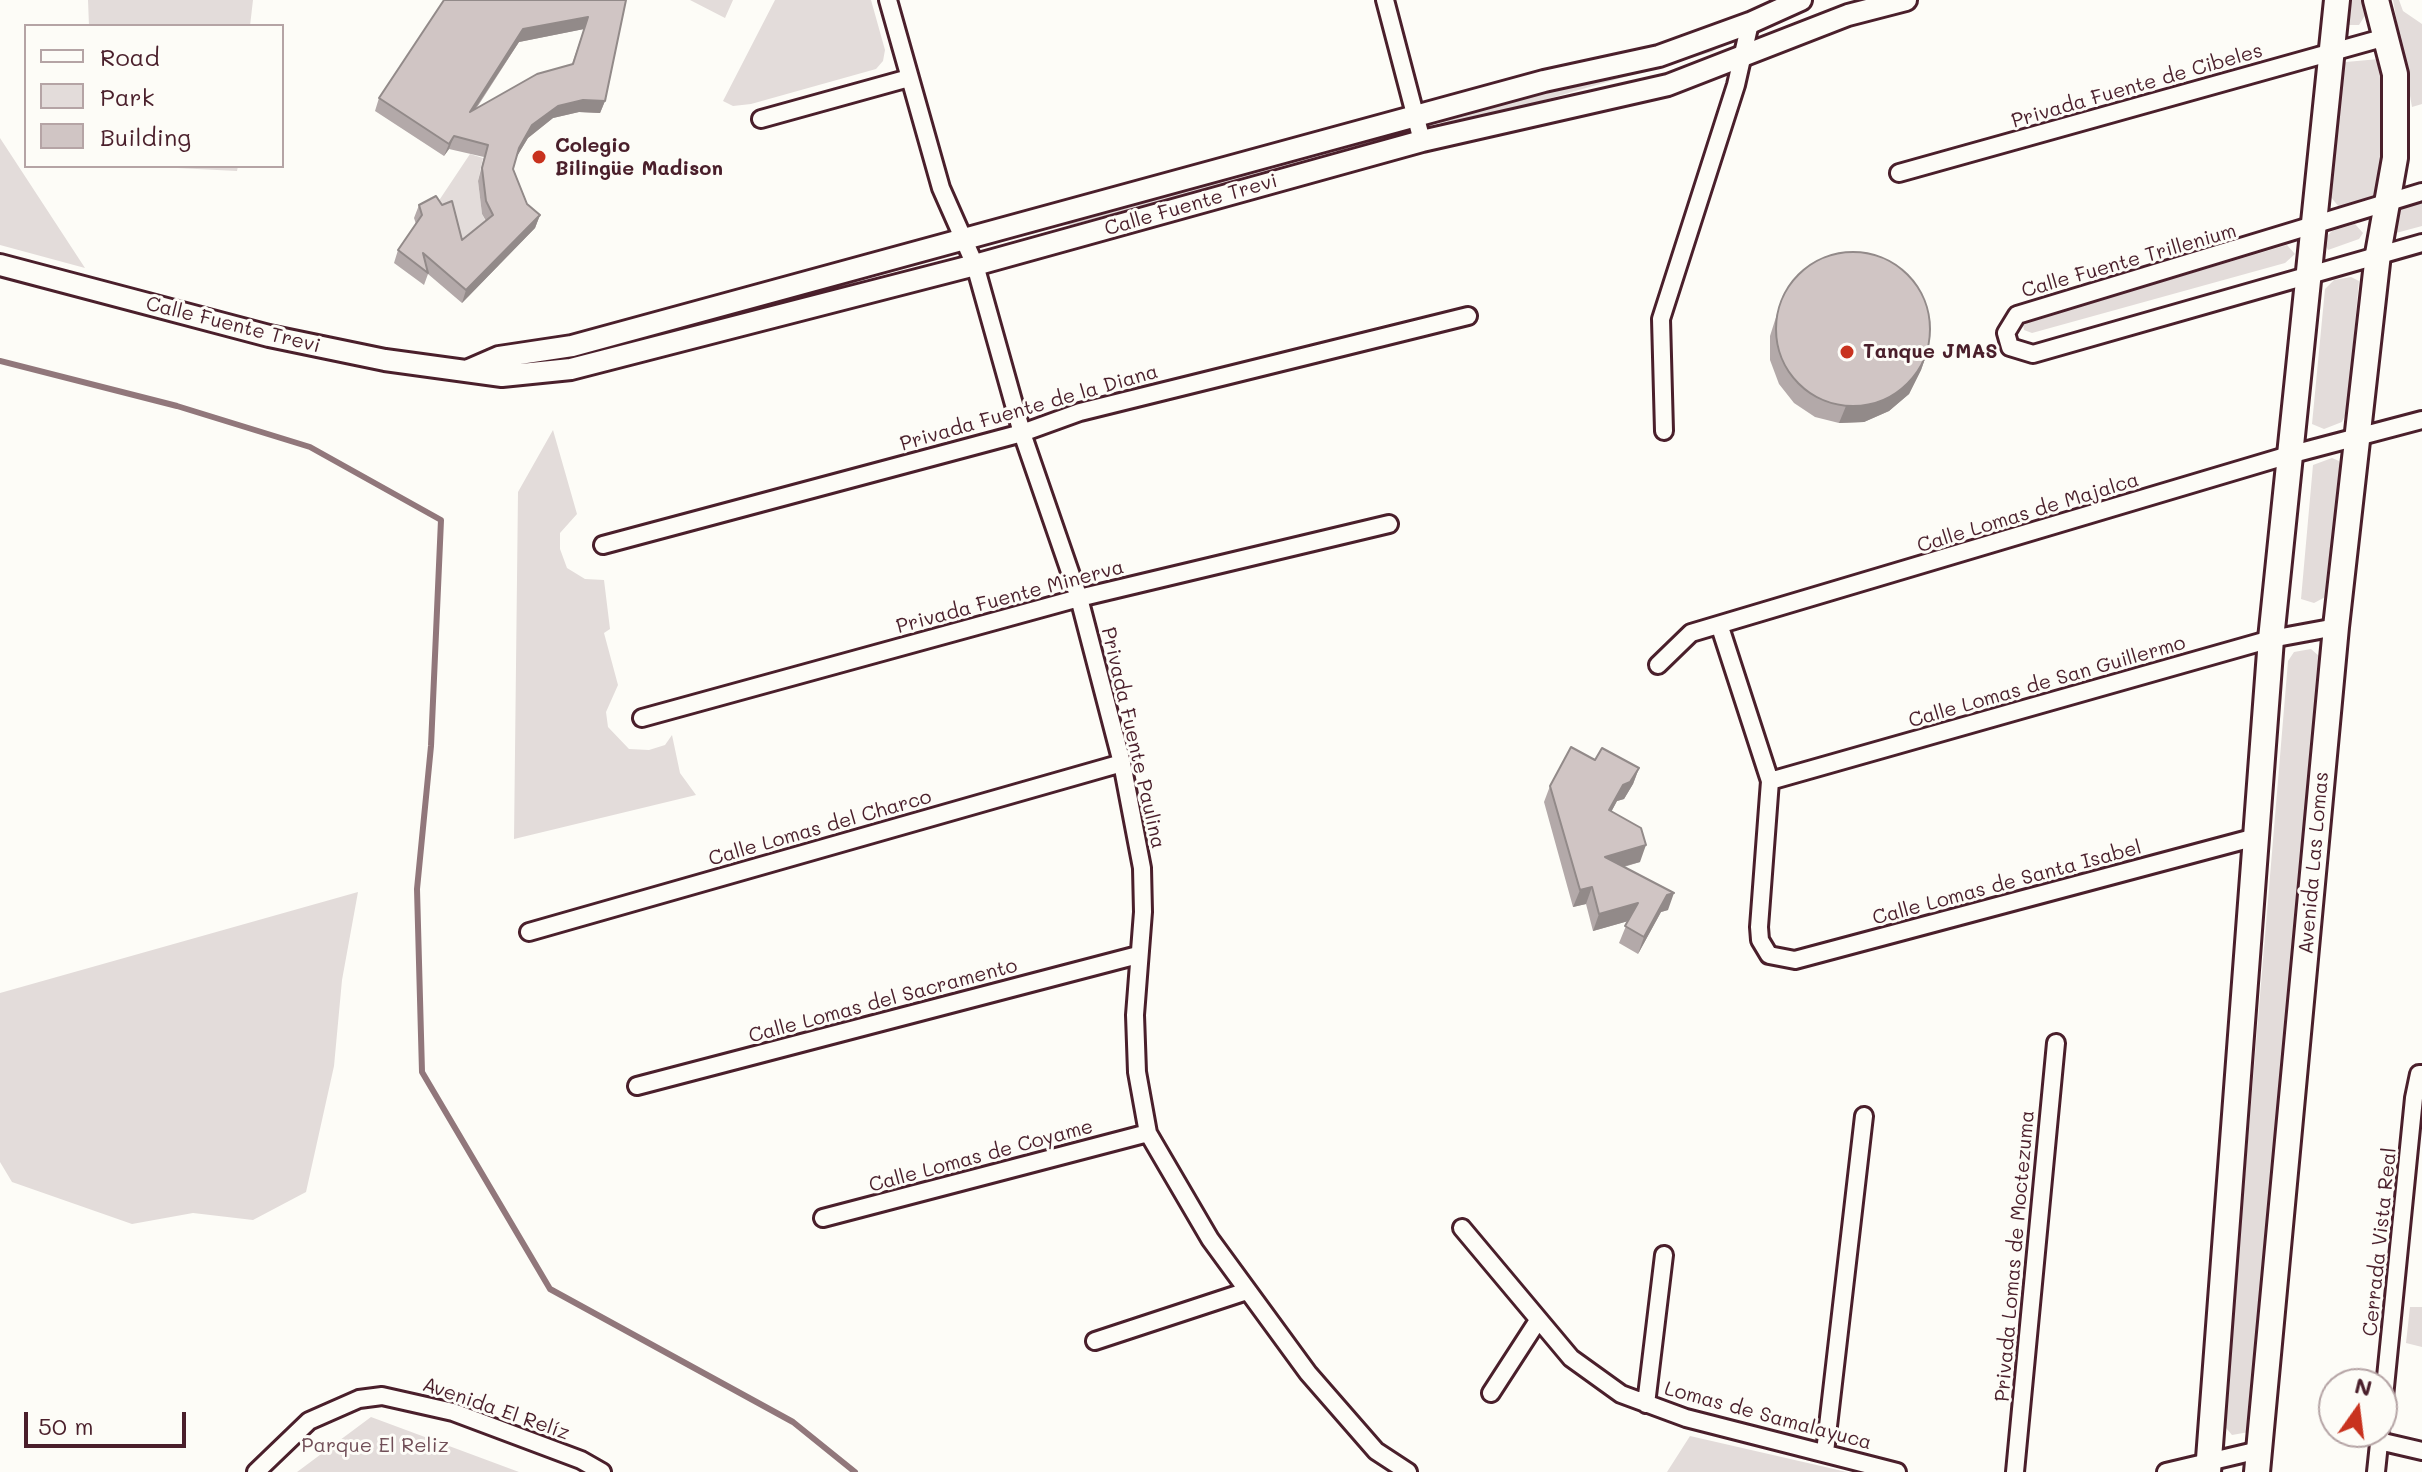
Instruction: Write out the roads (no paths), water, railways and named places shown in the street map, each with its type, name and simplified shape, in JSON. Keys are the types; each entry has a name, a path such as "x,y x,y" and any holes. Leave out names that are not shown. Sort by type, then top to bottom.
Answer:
{"main road":[{"path":"2208,1467 2271,639 2337,0"},
{"name":"Avenida Las Lomas","path":"2258,1461 2336,627 2378,254 2395,158 2395,74 2376,0"}],"street":[{"name":"Privada Fuente Paulina","path":"888,0 941,188 975,265 1022,433 1079,598 1122,763 1142,868 1135,1015 1137,1072 1148,1133 1174,1183 1247,1291 1344,1418 1376,1451 1408,1472"},
{"path":"1385,0 1422,141"},
{"name":"Calle Fuente Trevi","path":"469,370 499,357 572,346 1544,81 1659,56 1750,23 1801,0"},
{"name":"Calle Fuente Trevi","path":"0,265 269,336 385,360 502,376 571,369 975,265 1422,141 1668,85 1848,15 1906,0"},
{"path":"1664,431 1661,319 1743,56 1750,23"},
{"name":"Privada Fuente de Cibeles","path":"1899,173 2386,37"},
{"path":"761,119 909,78"},
{"name":"Calle Fuente Trillenium","path":"2422,192 2312,228 2017,315 2006,333 2010,347 2033,354 2308,273 2422,243"},
{"name":"Privada Fuente de la Diana","path":"603,545 1022,433 1080,412 1468,316"},
{"name":"Calle Lomas de Majalca","path":"1658,665 1691,633 1720,627 2289,455 2422,420"},
{"name":"Privada Fuente Minerva","path":"642,718 1079,598 1389,524"},
{"path":"1720,627 1770,781"},
{"name":"Calle Lomas de San Guillermo","path":"1770,781 2271,639 2336,627"},
{"name":"Calle Lomas del Charco","path":"529,932 1122,763"},
{"name":"Calle Lomas de Santa Isabel","path":"1770,781 1760,940 1769,955 1795,960 2256,837"},
{"name":"Calle Lomas del Sacramento","path":"637,1086 1138,955"},
{"name":"Privada Lomas de Moctezuma","path":"2015,1472 2056,1043"},
{"name":"Cerrada Vista Real","path":"2387,1368 2414,1098 2422,1074"},
{"path":"1825,1452 1864,1116"},
{"name":"Calle Lomas de Coyame","path":"823,1218 1148,1133"},
{"name":"Lomas de Samalayuca","path":"1462,1228 1490,1258 1537,1322 1571,1358 1599,1381 1646,1404 1686,1418 1897,1472"},
{"path":"1646,1404 1664,1255"},
{"path":"1095,1341 1247,1291"},
{"path":"1491,1393 1537,1322"},
{"name":"Avenida El Relíz","path":"256,1472 309,1421 359,1399 382,1396 453,1412 581,1460 602,1472"},
{"path":"2398,1443 2422,1451"},
{"path":"2376,1472 2379,1448"},
{"path":"2166,1472 2258,1461"}],"waterway":[{"path":"0,361 177,406 310,447 441,520 431,746 417,889 422,1072 550,1289 793,1422 855,1472"}],"place":[{"name":"Colegio Bilingüe Madison","path":"539,157"},
{"name":"Tanque JMAS","path":"1847,352"}],"park label":[{"name":"Parque El Reliz","path":"375,1446"}]}
